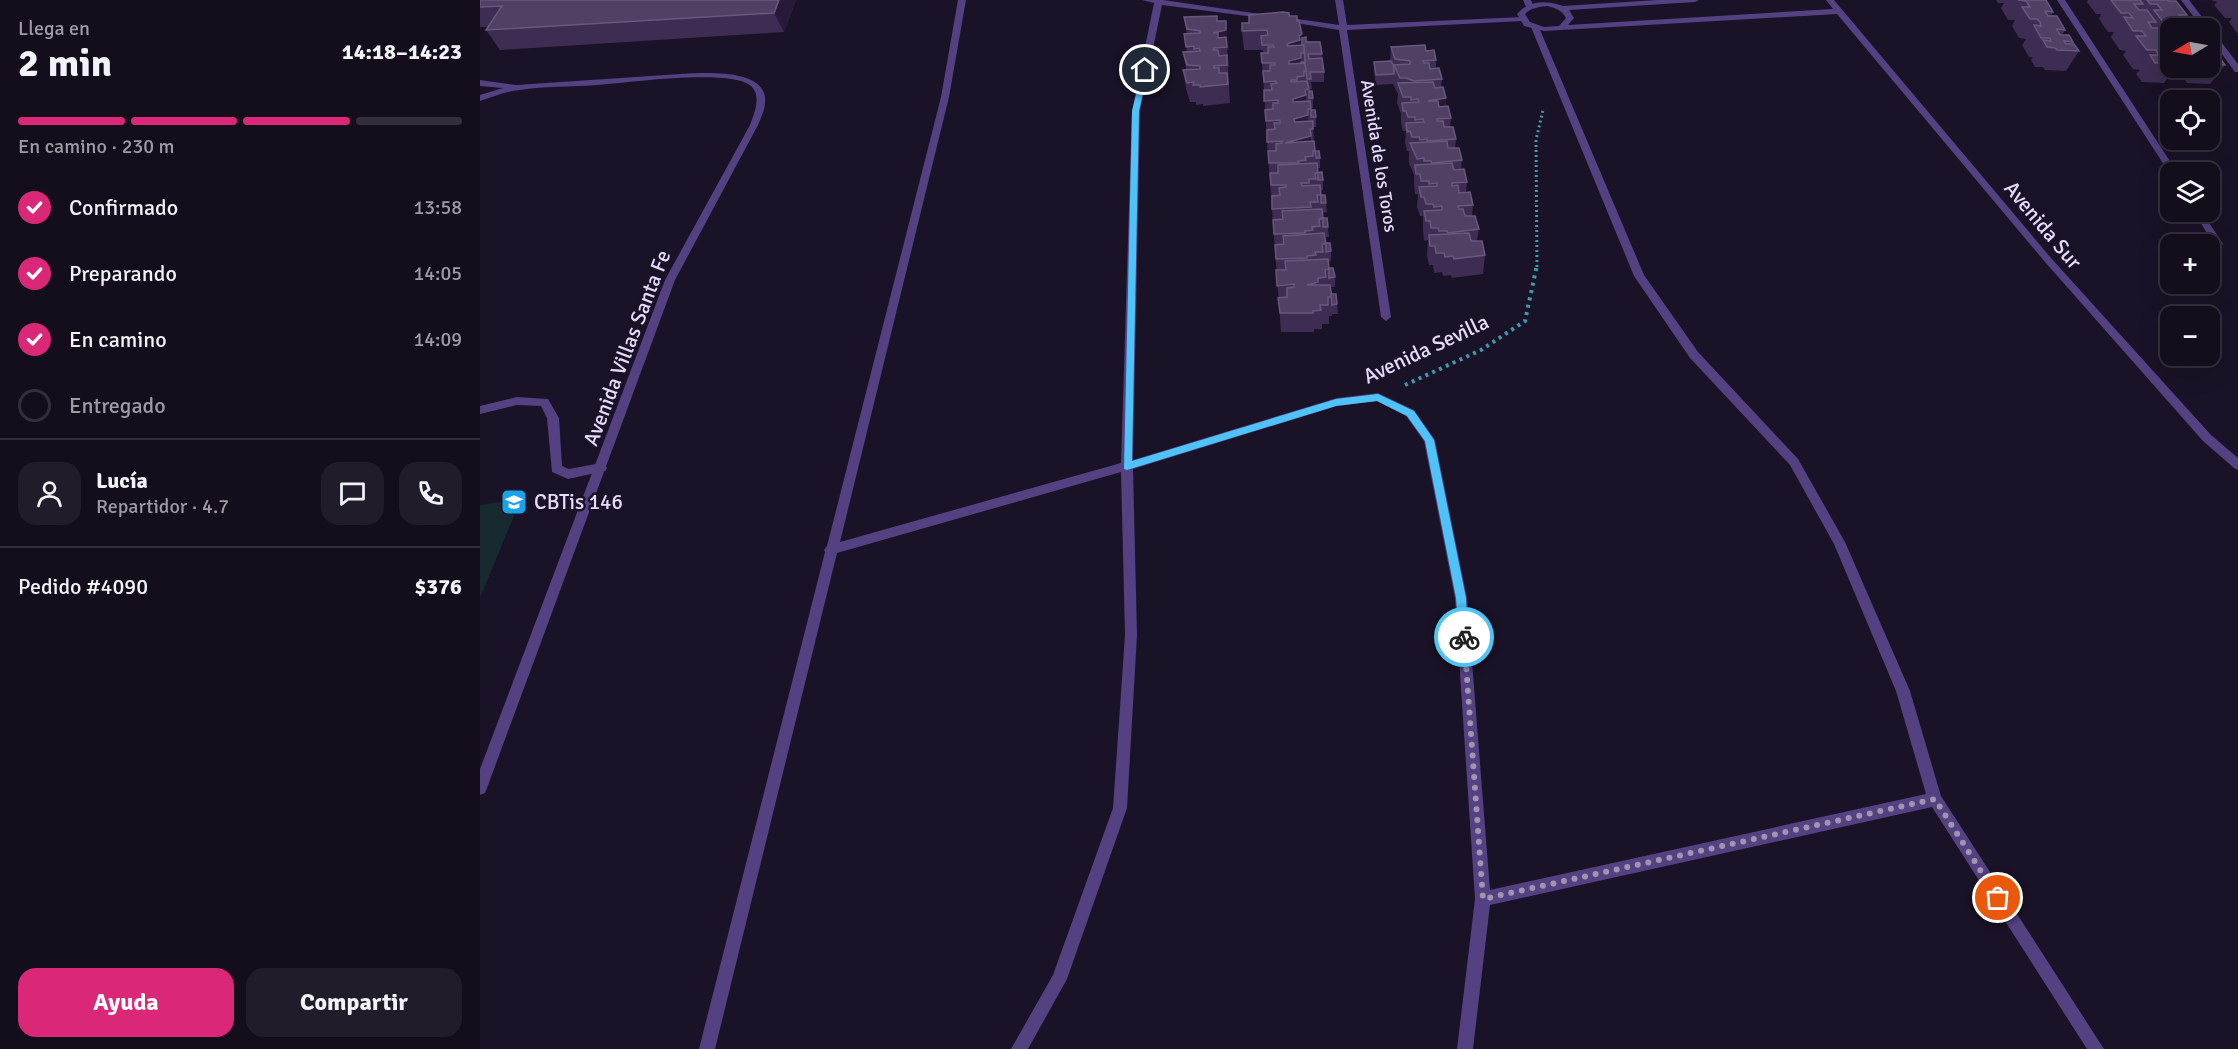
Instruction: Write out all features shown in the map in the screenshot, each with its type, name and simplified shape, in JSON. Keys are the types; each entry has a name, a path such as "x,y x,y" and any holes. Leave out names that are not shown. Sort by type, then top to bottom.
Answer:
{"street":[{"path":"707,1049 945,97 962,0"},
{"path":"1146,0 1343,28 1522,19 1535,27 1554,29 1840,11"},
{"name":"Avenida de los Toros","path":"1339,0 1386,317"},
{"path":"1522,19 1521,14 1528,3 1547,3 1564,8 1695,0"},
{"name":"Avenida Sur","path":"1830,0 2048,260 2207,438 2238,465"},
{"path":"2061,0 2166,162"},
{"path":"2184,0 2198,18"},
{"path":"1019,1049 1059,979 1120,808 1131,635 1127,466 1136,111 1159,1"},
{"path":"1562,27 1570,18 1564,8"},
{"path":"1535,27 1639,276 1694,355 1794,462 1839,542 1903,691 1935,799 2097,1049"},
{"path":"2220,46 2238,70"},
{"name":"Avenida Villas Santa Fe","path":"480,83 518,88 728,77 753,84 760,95 760,107 754,125 670,280 602,468 480,788"},
{"name":"Avenida Villas Santa Fe","path":"480,98 518,88"},
{"path":"1378,397 1410,413 1429,440 1461,598 1483,899 1465,1049"},
{"name":"Avenida Sevilla","path":"830,550 1127,466 1336,402 1378,397"},
{"path":"480,410 517,401 544,402 553,418 556,469 568,474 602,468"},
{"path":"1483,899 1935,799"}],"path":[{"name":"Avenida Sevilla","path":"1378,397 1481,350 1525,321 1537,271 1536,140 1544,107"}],"shaded area":[{"path":"521,499 480,598 480,505"}],"building":[{"path":"480,0 779,0 774,13 486,30 502,6 480,7"},
{"path":"2018,0 2046,0 2053,12 2045,11 2048,16 2057,16 2065,30 2057,29 2060,35 2069,35 2073,42 2064,41 2066,44 2074,44 2079,51 2047,47 2043,40 2051,41 2050,38 2041,38 2034,25 2041,26 2040,22 2037,19 2030,19 2022,7 2030,7 2026,1"},
{"path":"2111,0 2140,0 2143,4 2134,4 2139,10 2147,10 2156,22 2148,22 2152,28 2160,28 2160,63 2155,63 2150,55 2159,55 2156,50 2147,50 2136,36 2146,36 2142,31 2133,31 2124,17 2133,18 2129,13 2121,13"},
{"path":"2147,0 2176,1 2187,15 2179,15 2181,18 2160,18 2154,10 2162,10 2157,4 2150,4"},
{"path":"1289,13 1289,16 1297,16 1302,34 1299,36 1300,40 1287,44 1288,46 1304,45 1301,58 1289,61 1289,64 1305,63 1307,71 1304,71 1304,76 1297,77 1297,80 1291,80 1291,82 1307,81 1309,89 1305,90 1306,95 1293,99 1293,102 1310,101 1311,109 1308,109 1308,115 1294,119 1295,122 1313,121 1313,129 1310,129 1311,136 1285,143 1314,141 1313,156 1305,157 1306,160 1298,161 1299,163 1269,163 1268,151 1276,151 1276,144 1282,141 1267,142 1267,130 1275,129 1274,123 1280,123 1280,120 1266,121 1265,110 1273,109 1273,103 1278,103 1278,100 1264,101 1264,90 1272,90 1271,84 1277,83 1276,81 1264,82 1263,71 1270,71 1270,65 1275,65 1275,63 1262,63 1261,53 1268,53 1268,47 1274,47 1273,45 1262,45 1261,36 1268,35 1267,30 1242,31 1242,23 1249,23 1249,15"},
{"path":"1217,16 1217,21 1226,21 1226,30 1213,33 1218,32 1218,38 1226,37 1227,47 1213,50 1218,50 1219,56 1227,55 1227,65 1214,66 1214,68 1219,68 1219,73 1227,73 1228,84 1200,87 1200,85 1193,85 1194,82 1187,83 1183,70 1200,69 1200,66 1187,65 1183,52 1200,51 1199,48 1194,49 1194,46 1186,47 1184,34 1200,33 1200,31 1187,29 1184,17"},
{"path":"1306,37 1306,42 1320,42 1322,54 1308,54 1309,59 1322,58 1324,72 1310,72 1311,79 1307,79 1305,63 1301,63 1305,62 1302,38"},
{"path":"1425,45 1426,51 1434,50 1436,60 1423,61 1424,63 1429,63 1430,69 1439,68 1442,79 1414,81 1400,78 1394,65 1410,64 1410,61 1395,59 1391,47"},
{"path":"1391,61 1394,74 1376,75 1374,62"},
{"path":"1433,82 1435,88 1443,87 1446,98 1428,101 1438,101 1439,107 1448,106 1451,118 1437,119 1437,121 1443,121 1444,127 1453,127 1456,139 1420,140 1419,137 1412,137 1410,131 1407,132 1406,123 1424,122 1423,119 1415,120 1415,117 1408,117 1406,111 1403,111 1402,103 1419,102 1418,99 1411,100 1411,97 1403,97 1398,83"},
{"path":"1309,91 1312,91 1313,98 1309,98"},
{"path":"1311,110 1315,110 1316,117 1311,117"},
{"path":"1447,141 1448,148 1459,148 1462,160 1432,163 1424,161 1424,158 1417,159 1410,143"},
{"path":"1315,151 1319,151 1320,158 1316,158"},
{"path":"1317,163 1316,179 1309,179 1309,183 1301,183 1302,186 1320,185 1321,195 1317,195 1318,202 1310,202 1311,207 1272,209 1272,196 1280,195 1279,188 1286,187 1286,185 1271,185 1270,173 1278,173 1278,165"},
{"path":"1452,163 1454,170 1464,169 1467,182 1452,183 1452,186 1458,185 1459,193 1470,192 1473,205 1458,206 1459,209 1463,209 1465,216 1475,216 1479,229 1448,233 1439,231 1438,228 1431,228 1430,221 1426,221 1424,211 1442,210 1442,206 1434,207 1433,204 1426,204 1424,197 1421,197 1419,187 1437,186 1437,183 1429,184 1429,181 1421,181 1420,174 1416,174 1415,165"},
{"path":"1322,172 1323,180 1318,180 1317,173"},
{"path":"1321,195 1325,195 1326,203 1321,203"},
{"path":"1322,209 1323,219 1319,219 1320,226 1312,227 1313,230 1305,231 1305,233 1274,234 1273,220 1283,219 1282,211"},
{"path":"1322,218 1327,218 1328,227 1323,227"},
{"path":"1324,233 1326,244 1322,244 1323,252 1315,252 1316,255 1307,256 1307,258 1276,259 1275,245 1284,244 1283,236"},
{"path":"1469,233 1471,241 1482,241 1485,255 1454,259 1453,256 1445,257 1444,253 1436,253 1435,246 1430,246 1429,235"},
{"path":"1325,243 1330,243 1331,251 1326,252"},
{"path":"1328,259 1329,269 1325,270 1326,277 1318,278 1318,282 1307,285 1330,285 1332,297 1328,297 1328,305 1320,305 1321,310 1313,311 1313,313 1280,313 1278,298 1287,297 1287,288 1294,287 1294,284 1277,286 1276,270 1286,270 1285,261"},
{"path":"1329,268 1333,268 1335,277 1329,278"},
{"path":"1331,294 1336,294 1337,304 1332,305"}],"way so far":[{"path":"1464,637 1483,899 1935,799 1998,898"}],"place":[{"name":"CBTis 146","path":"514,502"}],"route":[{"path":"1145,70 1136,111 1127,466 1336,402 1378,397 1410,413 1429,440 1461,598 1464,637"}]}
